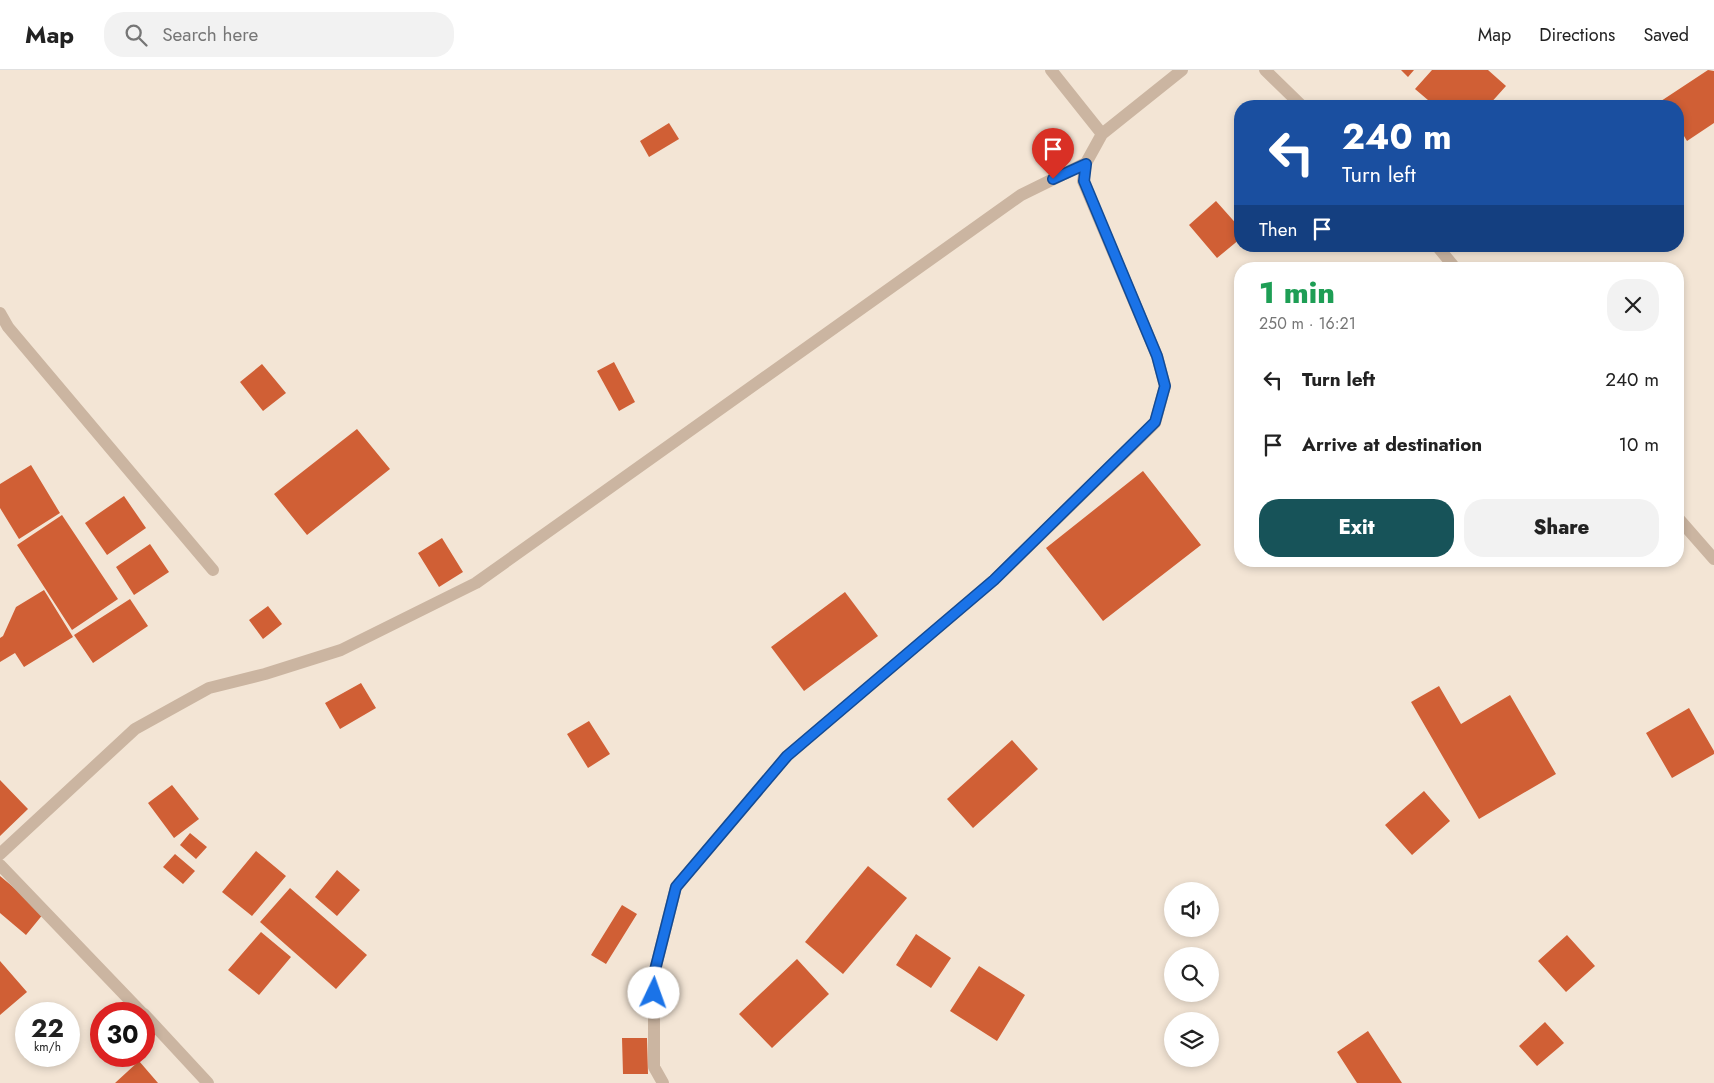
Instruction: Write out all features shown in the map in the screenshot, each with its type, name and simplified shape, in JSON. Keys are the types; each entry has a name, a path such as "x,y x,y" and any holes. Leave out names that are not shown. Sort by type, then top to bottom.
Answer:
{"street":[{"path":"1052,70 1102,134"},
{"path":"663,1083 654,1067 654,974 676,887 787,756 994,580 1155,422 1165,386 1157,356 1084,181 1086,164 1102,134 1182,70"},
{"path":"1265,70 1296,100"},
{"path":"0,854 135,729 209,688 265,674 341,650 476,583 1021,195 1086,164"},
{"path":"1442,252 1450,262"},
{"path":"0,313 8,327 213,570"},
{"path":"1684,525 1714,558"},
{"path":"0,865 132,1002"},
{"path":"155,1026 208,1083"}],"building":[{"path":"1401,70 1414,70 1408,77"},
{"path":"1432,70 1488,70 1506,86 1493,100 1428,100 1415,89"},
{"path":"1708,70 1714,71 1714,123 1687,141 1684,136 1684,100 1663,100"},
{"path":"669,123 679,139 649,157 640,141"},
{"path":"1216,201 1234,221 1234,244 1217,258 1189,225"},
{"path":"614,362 635,402 619,411 597,371"},
{"path":"262,364 286,393 263,411 240,382"},
{"path":"357,429 390,469 307,535 274,494"},
{"path":"31,465 60,513 19,539 0,508 0,484"},
{"path":"1143,471 1201,545 1103,621 1046,548"},
{"path":"124,496 146,528 107,555 85,523"},
{"path":"62,515 118,599 72,630 17,545"},
{"path":"442,538 463,572 439,587 418,553"},
{"path":"150,544 169,572 134,595 116,567"},
{"path":"44,590 73,637 24,667 15,653 0,662 0,638 3,636 16,607"},
{"path":"845,592 878,636 804,691 771,647"},
{"path":"130,599 148,626 93,663 74,635"},
{"path":"268,606 282,624 263,639 249,620"},
{"path":"361,683 376,708 340,729 325,703"},
{"path":"1439,686 1461,724 1510,695 1556,774 1479,819 1411,702"},
{"path":"1689,708 1714,754 1672,778 1646,733"},
{"path":"589,721 610,754 588,768 567,734"},
{"path":"1012,740 1038,769 973,828 947,799"},
{"path":"0,780 28,809 0,836"},
{"path":"172,785 199,819 174,838 148,803"},
{"path":"1424,791 1450,821 1412,855 1385,825"},
{"path":"190,833 207,847 196,859 180,845"},
{"path":"256,851 286,876 252,916 222,892"},
{"path":"175,854 195,871 183,884 163,867"},
{"path":"868,866 907,898 843,974 805,942"},
{"path":"337,870 360,890 337,916 315,897"},
{"path":"0,876 44,913 26,935 0,913"},
{"path":"290,888 367,955 336,989 260,922"},
{"path":"622,905 637,914 606,964 591,955"},
{"path":"261,932 291,957 259,995 228,970"},
{"path":"916,934 951,958 931,988 896,965"},
{"path":"1567,935 1595,966 1566,992 1538,961"},
{"path":"797,959 829,994 772,1048 739,1014"},
{"path":"0,961 27,992 0,1015"},
{"path":"979,966 1025,995 997,1041 950,1011"},
{"path":"1545,1022 1564,1043 1537,1066 1519,1046"},
{"path":"1368,1031 1402,1083 1357,1083 1337,1052"},
{"path":"622,1038 647,1038 648,1074 623,1074"},
{"path":"132,1067 144,1067 158,1083 115,1083"}],"route":[{"path":"654,993 654,974 676,887 787,756 994,580 1155,422 1165,386 1157,356 1084,181 1086,164 1053,179"}]}
